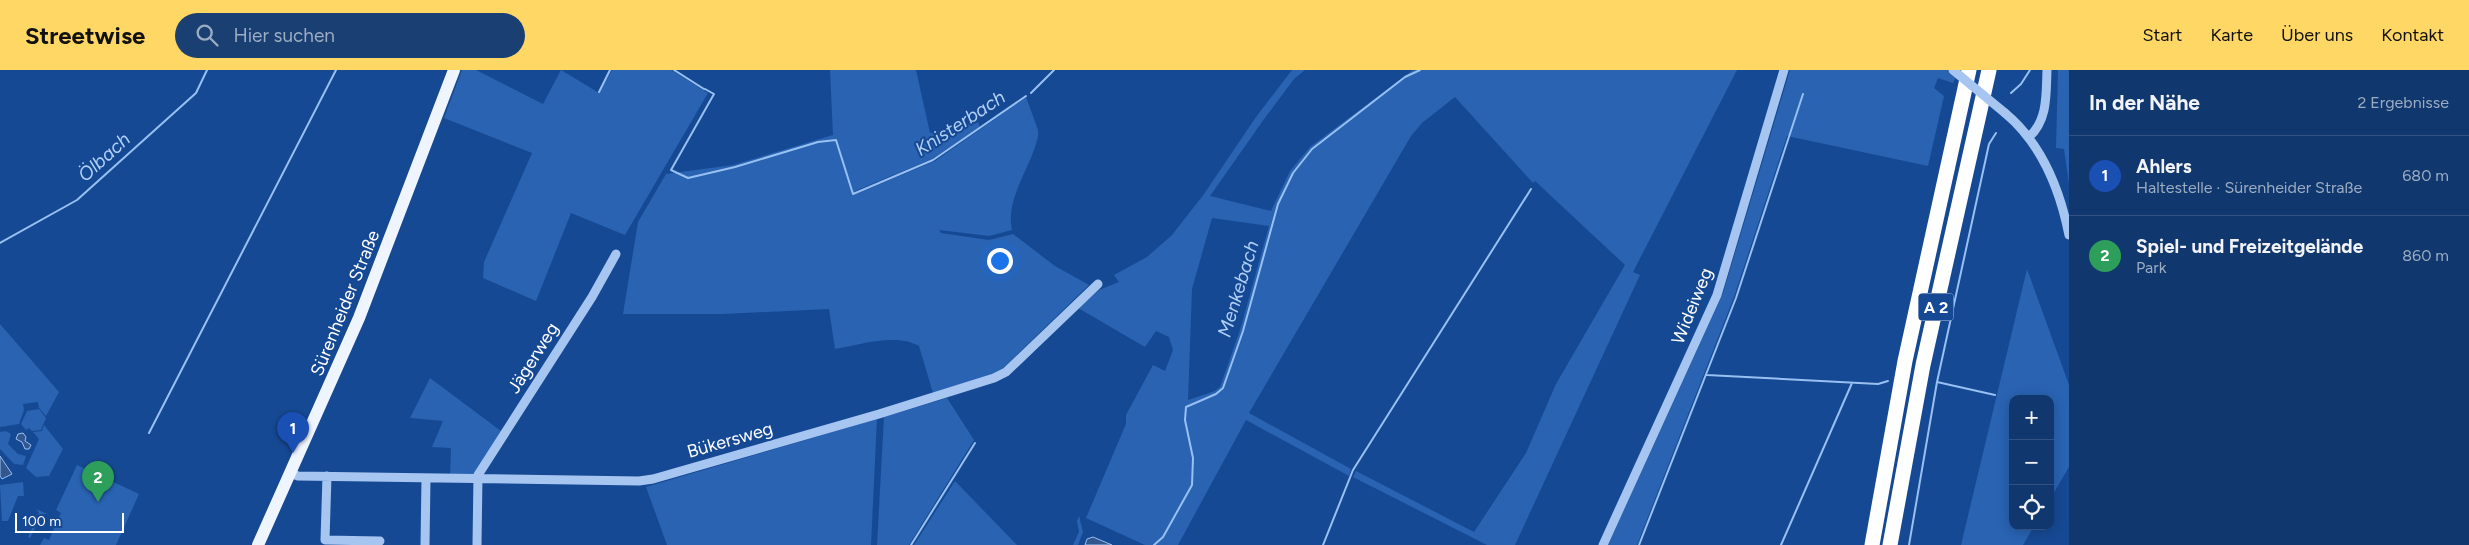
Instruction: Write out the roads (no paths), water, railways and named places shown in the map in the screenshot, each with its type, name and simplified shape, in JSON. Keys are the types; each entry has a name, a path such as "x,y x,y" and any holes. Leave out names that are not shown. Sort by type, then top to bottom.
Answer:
{"highway":[{"name":"A 2","path":"1872,545 1905,361 1969,70"},
{"name":"A 2","path":"1890,545 1923,365 1989,70"}],"main road":[{"name":"Sürenheider Straße","path":"258,545 360,318 454,70"}],"street":[{"name":"Wideiweg","path":"1603,545 1717,295 1784,70"},
{"path":"1953,70 2005,113 2029,137 2051,176 2065,215 2069,235"},
{"path":"2029,137 2037,130 2046,107 2047,70"},
{"name":"Jägerweg","path":"478,480 478,475 592,297 616,254"},
{"name":"Bükersweg","path":"290,473 298,476 478,480 639,481 653,479 984,383 1006,372 1098,284"},
{"path":"327,476 325,540 380,541"},
{"path":"425,545 426,479"},
{"path":"477,545 478,480"}],"waterway":[{"name":"Ölbach","path":"0,243 77,200 196,93 207,70"},
{"path":"149,433 336,70"},
{"path":"599,92 610,70"},
{"path":"674,70 704,89"},
{"name":"Knisterbach","path":"1031,93 1054,70"},
{"name":"Menkebach","path":"1154,545 1163,537 1192,485 1193,458 1185,420 1186,407 1216,394 1223,388 1243,331 1278,204 1293,173 1312,149 1405,77 1420,70"},
{"path":"2011,93 2021,84 2030,70"},
{"path":"705,89 714,94 671,170 688,178 735,167 818,142 836,140 853,194 933,160 1026,96"},
{"path":"1639,545 1736,298 1803,94"},
{"path":"1909,545 1937,382 1989,144 1996,133"},
{"path":"1323,545 1353,470 1531,189"},
{"path":"1707,375 1878,384 1888,381"},
{"path":"1937,382 1995,395"},
{"path":"1781,545 1852,383"},
{"path":"911,545 975,443"}],"place":[{"name":"Ahlers","path":"293,453"},
{"name":"Spiel- und Freizeitgelände","path":"98,502"}]}
